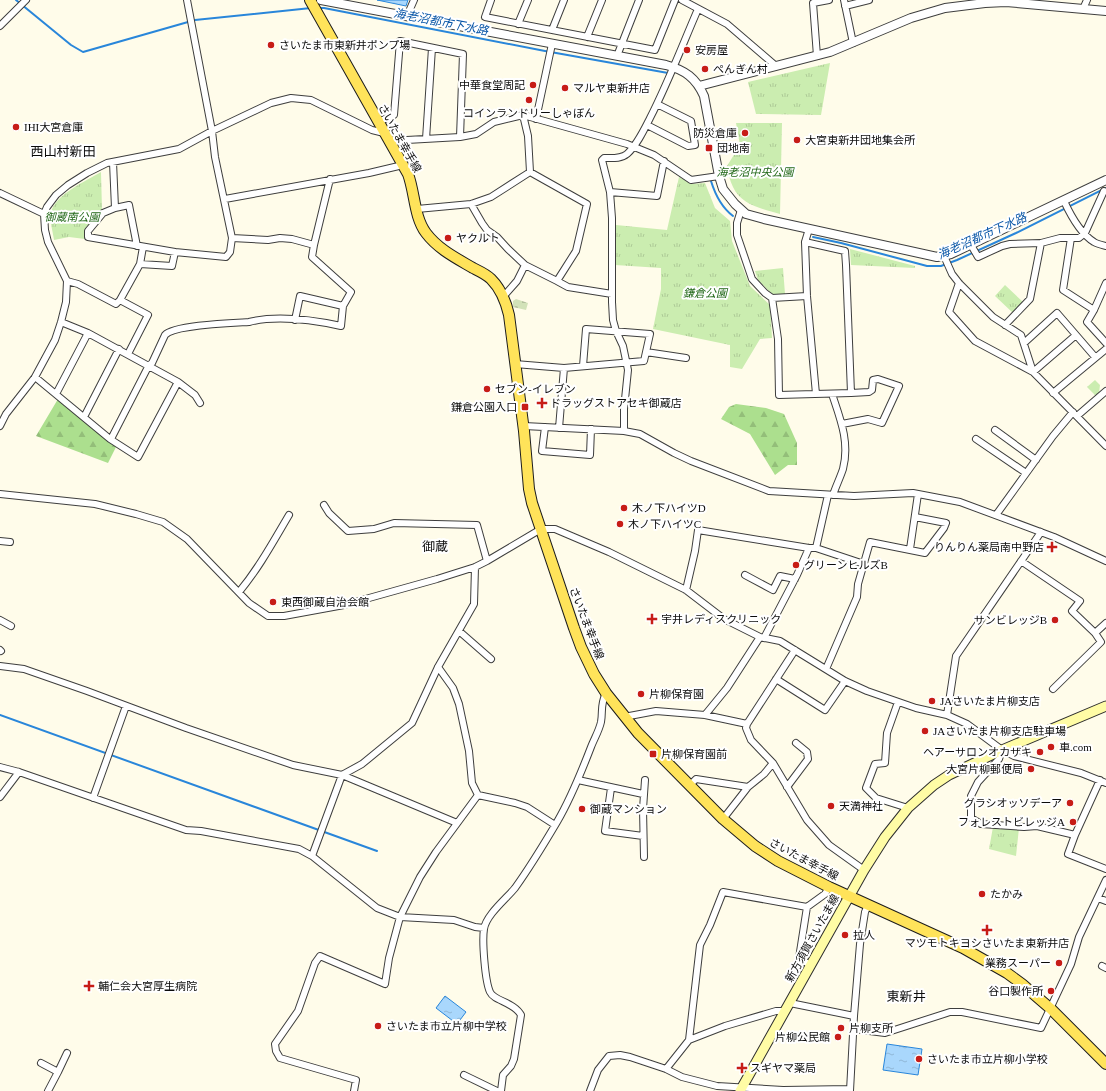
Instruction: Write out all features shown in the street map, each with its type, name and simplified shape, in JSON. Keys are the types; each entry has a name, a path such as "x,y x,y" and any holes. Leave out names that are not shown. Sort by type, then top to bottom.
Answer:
{"main road":[{"name":"さいたま幸手線","path":"315,3 378,122 404,165 412,185 417,209 425,232 447,253 491,279 503,297 509,315 524,426 529,489 581,647 594,674 606,693 638,733 723,819 764,853 829,887 988,961 1022,984 1051,1009 1106,1064"},
{"name":"新方須賀さいたま線","path":"741,1089 864,870 885,837 908,808 928,790 949,775 1002,750 1106,706"}],"street":[{"path":"67,281 78,284 116,304 120,300 140,264 140,246 129,205 115,208 103,213 88,231 88,237 140,246 175,252 226,257 230,252 232,238 215,157 212,131 187,0"},
{"path":"407,16 414,0"},
{"path":"491,0 485,17 655,50 676,0"},
{"path":"518,24 528,0"},
{"path":"552,30 564,0"},
{"path":"587,37 602,0"},
{"path":"616,56 639,0"},
{"path":"682,0 727,24 776,66"},
{"path":"817,56 813,3 829,0"},
{"path":"854,43 844,3 869,0"},
{"path":"1082,9 1087,0"},
{"path":"315,3 339,2 551,46 674,67 684,72 699,86 706,105 719,176 729,198 741,210 752,216 947,262"},
{"path":"699,86 817,56 854,43 922,14 954,7 1006,2 1106,11"},
{"path":"0,26 22,4"},
{"path":"624,431 624,409 628,370 623,346 613,320 612,218 610,192 602,160 604,158 621,158 626,155 647,125 658,104 698,9"},
{"path":"378,122 394,115 400,42 463,54 460,137"},
{"path":"536,119 551,46"},
{"path":"426,139 432,48"},
{"path":"0,426 6,414 35,377 55,340 66,302 67,281 48,242 45,230 44,214 47,207 56,195 68,185 87,173 107,163 179,148 271,103 291,98 311,100 387,137 426,139 460,137 476,134 494,122 523,115 627,144 664,161 691,180 719,176"},
{"path":"647,125 688,146 695,145 691,121 658,104"},
{"path":"523,115 528,136 530,172"},
{"path":"610,192 657,196 664,161"},
{"path":"113,162 115,208"},
{"path":"225,199 369,173 404,165"},
{"path":"417,209 471,204 491,196 530,172"},
{"path":"530,172 587,204 576,250 557,281"},
{"path":"111,440 167,332 179,328 249,322 260,319 284,318 318,321 341,326 343,306 351,292 312,257 330,179"},
{"path":"947,262 971,245 1106,180"},
{"path":"971,245 978,257 1010,244 1041,243 1060,238 1079,238 1085,233 1104,191"},
{"path":"0,193 44,214"},
{"path":"1064,201 1075,222 1085,233 1094,242 1106,246"},
{"path":"471,204 487,230 497,237 508,250 525,265 568,287 612,294"},
{"path":"741,210 737,223 737,235 752,279 772,298 807,296"},
{"path":"809,229 805,242 807,296 816,394"},
{"path":"232,238 268,240 280,238 292,239 314,245"},
{"path":"1071,238 1063,290 1094,310"},
{"path":"805,242 844,251 846,265 851,393"},
{"path":"1005,325 1030,300 1041,243"},
{"path":"140,264 172,266 175,252"},
{"path":"947,262 952,274 959,283 993,317 1022,335 1032,372"},
{"path":"503,297 517,281 525,265"},
{"path":"959,283 949,312 975,341 1032,372 1106,446"},
{"path":"1106,283 1094,310 1086,322 1106,343"},
{"path":"295,320 300,296 343,306"},
{"path":"772,298 778,339 779,395 869,392 872,390 873,380 878,379 899,386 882,423 868,419 842,424"},
{"path":"120,300 148,315 128,354"},
{"path":"1024,343 1057,313 1095,357"},
{"path":"61,322 88,333 149,365 178,382 195,395 200,403"},
{"path":"515,364 564,368 627,364 644,361 650,334 586,329 583,366"},
{"path":"56,394 88,333"},
{"path":"1032,372 1076,335"},
{"path":"1053,392 1106,349"},
{"path":"84,417 119,350"},
{"path":"646,352 686,358"},
{"path":"559,428 564,368"},
{"path":"35,377 111,440 138,457 178,382"},
{"path":"996,515 1036,460 1075,414 1106,392"},
{"path":"705,715 727,688 762,638 813,548 830,495 843,469 845,456 846,445 842,424 832,394"},
{"path":"524,426 624,431 640,434 691,461 769,491 854,496 918,494 960,502 1041,532 1106,561"},
{"path":"545,427 542,451 590,455 591,429"},
{"path":"995,430 1036,460"},
{"path":"976,439 1026,473"},
{"path":"0,494 95,504 163,522 187,539 255,608 268,616 284,616 365,599 475,567 541,529 555,529 564,531 686,590 724,619 762,638 780,642 845,681 898,702 947,715 968,724 1002,750 1014,756 1081,773 1103,781 1075,835 1068,854 1106,869"},
{"path":"910,549 918,494"},
{"path":"324,505 329,513 348,531 374,528 394,523 477,525 487,561"},
{"path":"239,592 264,559 289,515"},
{"path":"826,669 856,597 858,584 870,542 926,553 946,524 915,517"},
{"path":"686,590 698,530 813,548 864,564"},
{"path":"947,715 956,656 1041,532"},
{"path":"0,541 10,542"},
{"path":"1021,561 1080,601 1072,610 1095,633 1101,642 1053,689"},
{"path":"312,856 342,775 362,764 412,723 438,667 464,624 474,604 475,567"},
{"path":"745,575 773,590 780,576 795,579"},
{"path":"0,620 11,626"},
{"path":"1095,633 1106,623"},
{"path":"459,631 491,659"},
{"path":"795,650 747,724 746,728 751,740 773,763 807,820 829,846 864,870"},
{"path":"0,666 24,669 293,765 342,775 457,823"},
{"path":"438,667 453,688 459,704 469,751 472,783 478,795"},
{"path":"776,679 825,710 845,681"},
{"path":"501,1091 503,1075 511,1066 514,1059 521,1014 517,1009 490,993 484,966 484,928 493,912 514,889 555,825 578,780 601,721 602,702 606,693"},
{"path":"898,702 886,733 885,763 875,764 866,788 876,798 908,808"},
{"path":"93,798 126,706"},
{"path":"624,717 656,712 705,715 747,724"},
{"path":"787,787 808,759 807,752 796,743"},
{"path":"1002,750 999,759 978,782 970,796 971,818 981,824 1024,827 1036,826 1075,835"},
{"path":"723,819 748,787 764,774 773,763"},
{"path":"0,767 19,772 186,830 201,831 299,849 312,856 377,908 400,917 454,920 475,927 484,928"},
{"path":"0,797 19,772"},
{"path":"690,785 696,779 748,787"},
{"path":"578,780 643,794"},
{"path":"644,857 643,794 645,780"},
{"path":"611,788 605,831 643,836"},
{"path":"354,1091 356,1080 280,1058 276,1051 275,1044 298,1011 315,963 320,956 386,984 389,958 400,917 424,870 478,795"},
{"path":"478,795 527,807 555,825"},
{"path":"854,1028 885,1033 950,1012 962,1012 1042,1028 1071,964 1079,937 1106,880"},
{"path":"810,965 799,958 807,907 825,894 829,887"},
{"path":"689,1040 700,945 710,925 723,892 807,907"},
{"path":"1098,898 1106,901"},
{"path":"590,1091 598,1070 609,1056 620,1055 666,1069 682,1077 718,1086 741,1089 850,1090 860,944 865,912 868,905"},
{"path":"790,1003 854,1016"},
{"path":"666,1069 689,1040 725,1026 776,1011 785,1011"},
{"path":"48,1091 67,1053"},
{"path":"41,1063 58,1072"},
{"path":"464,1075 497,1091"}],"green space":[{"path":"830,63 821,115 756,114 748,82"},
{"name":"海老沼中央公園","path":"736,123 782,123 780,214 747,202 741,198 733,187 727,166 740,145"},
{"name":"御蔵南公園","path":"101,172 102,210 86,231 85,239 69,237 54,240 50,219 54,205 72,189"},
{"name":"鎌倉公園","path":"679,177 692,184 705,183 715,208 730,221 732,241 750,286 770,305 772,338 760,339 742,369 730,367 730,345 653,329 661,289 661,268 615,265 616,225 667,230"},
{"path":"850,249 915,266 915,268 851,265"},
{"path":"783,268 785,294 774,296 758,280 755,271"},
{"path":"1005,285 1023,302 1013,313 995,296"},
{"path":"516,299 528,303 526,310 513,307 513,301"},
{"path":"1095,380 1100,385 1099,393 1096,396 1087,387"},
{"path":"58,399 116,447 108,463 36,436"},
{"path":"736,404 766,408 784,414 797,443 797,465 788,465 775,475 750,434 721,419 729,407"},
{"path":"993,827 1019,828 1016,856 989,849"}],"water":[{"path":"377,0 408,0 406,6"},
{"path":"445,996 466,1012 457,1024 436,1008"},
{"path":"887,1044 922,1049 918,1075 883,1070"}],"waterway":[{"name":"海老沼都市下水路","path":"16,0 71,45 83,52 195,20 311,8"},
{"name":"海老沼都市下水路","path":"318,8 668,73"},
{"name":"海老沼都市下水路","path":"711,181 719,200 725,209 733,216"},
{"name":"海老沼都市下水路","path":"813,237 927,266 941,266 1016,233 1106,188"},
{"path":"0,715 377,851"}],"place":[{"name":"さいたま市東新井ポンプ場","path":"271,45"},
{"name":"安房屋","path":"687,50"},
{"name":"ぺんぎん村","path":"705,69"},
{"name":"中華食堂周記","path":"533,85"},
{"name":"マルヤ東新井店","path":"565,88"},
{"name":"コインランドリーしゃぼん","path":"529,100"},
{"name":"IHI大宮倉庫","path":"16,127"},
{"name":"防災倉庫","path":"745,133"},
{"name":"大宮東新井団地集会所","path":"797,140"},
{"name":"団地南","path":"709,148"},
{"name":"ヤクルト","path":"448,238"},
{"name":"セブン-イレブン","path":"487,389"},
{"name":"ドラッグストアセキ御蔵店","path":"542,403"},
{"name":"鎌倉公園入口","path":"525,407"},
{"name":"木ノ下ハイツD","path":"624,508"},
{"name":"木ノ下ハイツC","path":"620,524"},
{"name":"りんりん薬局南中野店","path":"1052,547"},
{"name":"グリーンヒルズB","path":"796,565"},
{"name":"東西御蔵自治会館","path":"273,602"},
{"name":"宇井レディスクリニック","path":"652,619"},
{"name":"サンビレッジB","path":"1055,620"},
{"name":"片柳保育園","path":"641,694"},
{"name":"JAさいたま片柳支店","path":"932,701"},
{"name":"JAさいたま片柳支店駐車場","path":"925,731"},
{"name":"車.com","path":"1051,747"},
{"name":"ヘアーサロンオカザキ","path":"1040,752"},
{"name":"片柳保育園前","path":"653,754"},
{"name":"大宮片柳郵便局","path":"1031,769"},
{"name":"グラシオッソデーア","path":"1070,803"},
{"name":"天満神社","path":"831,806"},
{"name":"御蔵マンション","path":"582,809"},
{"name":"フォレストビレッジA","path":"1073,822"},
{"name":"たかみ","path":"982,894"},
{"name":"マツモトキヨシさいたま東新井店","path":"987,930"},
{"name":"拉人","path":"845,935"},
{"name":"業務スーパー","path":"1059,963"},
{"name":"輔仁会大宮厚生病院","path":"89,986"},
{"name":"谷口製作所","path":"1051,991"},
{"name":"さいたま市立片柳中学校","path":"378,1026"},
{"name":"片柳支所","path":"841,1028"},
{"name":"片柳公民館","path":"838,1037"},
{"name":"さいたま市立片柳小学校","path":"919,1059"},
{"name":"スギヤマ薬局","path":"742,1068"}],"district":[{"name":"西山村新田","path":"63,151"},
{"name":"御蔵","path":"435,546"},
{"name":"東新井","path":"906,996"}]}
